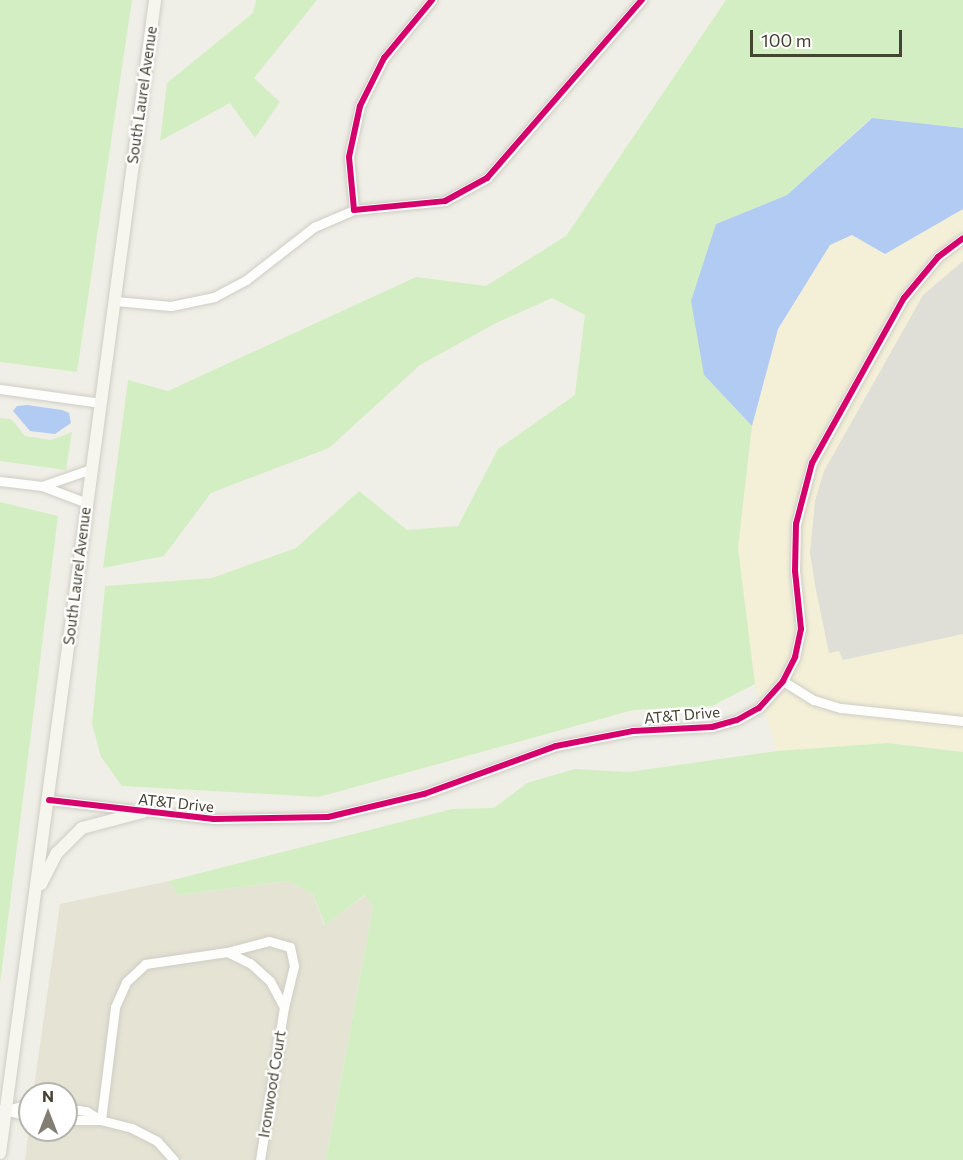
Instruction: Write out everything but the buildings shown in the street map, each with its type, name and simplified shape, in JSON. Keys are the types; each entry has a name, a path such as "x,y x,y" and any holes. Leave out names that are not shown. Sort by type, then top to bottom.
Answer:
{"main road":[{"name":"South Laurel Avenue","path":"0,1153 3,1109 49,800 155,0"},
{"path":"35,902 49,867 68,840 90,825 143,812"}],"street":[{"path":"354,210 349,157 360,106 384,58 432,0"},
{"path":"115,301 171,306 214,297 246,280 314,227 354,210 435,203 474,187 499,167 642,0"},
{"name":"AT&T Drive","path":"49,800 143,812 252,821 328,817 367,810 556,746 633,731 725,724 759,708 783,681 795,657 801,629 794,548 800,501 812,463 904,298 938,257 963,238"},
{"path":"0,389 101,403"},
{"path":"42,486 92,469"},
{"path":"0,481 42,486 87,502"},
{"path":"783,681 814,700 841,708 963,722"},
{"name":"Ironwood Court","path":"101,1120 115,1007 126,982 145,964 227,952 269,941 290,947 294,966 284,1007 260,1160"},
{"path":"227,952 250,963 270,981 284,1007"},
{"path":"3,1109 18,1106"},
{"path":"3,1109 18,1113"},
{"path":"78,1110 86,1111 101,1120"},
{"path":"78,1120 101,1120 132,1128 157,1141 174,1160"}],"shaded area":[{"path":"963,209 963,752 888,743 777,751 751,673 738,548 752,426 778,329 830,245 852,235 885,254"},
{"path":"963,261 963,634 843,660 839,651 829,653 810,553 815,501 824,471 923,295"},
{"path":"169,881 178,895 288,881 313,894 324,925 366,895 373,907 326,1160 25,1160 27,1142 78,1142 78,1082 35,1082 60,904"}],"green space":[{"path":"0,0 132,0 77,372 0,362"},
{"path":"256,0 317,0 254,78 280,102 255,138 230,103 160,141 167,83 253,13"},
{"path":"726,0 963,0 963,128 871,118 787,195 716,224 704,375 752,426 738,548 755,684 712,706 633,710 319,797 122,786 101,757 92,724 105,586 212,578 296,548 359,491 407,530 458,526 498,449 575,395 585,315 552,298 496,323 420,365 329,448 211,493 164,556 103,568 128,380 168,391 416,277 486,286 566,236"},
{"path":"0,418 11,419 25,436 51,440 72,432 66,470 0,461"},
{"path":"0,502 58,516 0,984"},
{"path":"888,743 963,752 963,1160 326,1160 373,907 365,895 325,925 313,894 288,881 178,895 169,881 452,809 494,808 527,783 575,769 628,772 777,751"}],"water":[{"path":"872,118 963,128 963,209 885,254 852,235 830,245 778,329 752,426 704,375 691,301 716,224 787,195"},
{"path":"27,405 62,410 69,413 71,423 55,434 30,431 13,411 17,406"}],"cycle path":[{"path":"432,0 384,58 360,106 349,157 354,210 445,201 487,178 642,0"},
{"path":"49,800 214,819 328,817 424,794 556,746 633,731 712,727 737,720 759,708 783,681 795,657 801,629 795,571 796,524 812,463 904,298 938,257 963,238"}]}
